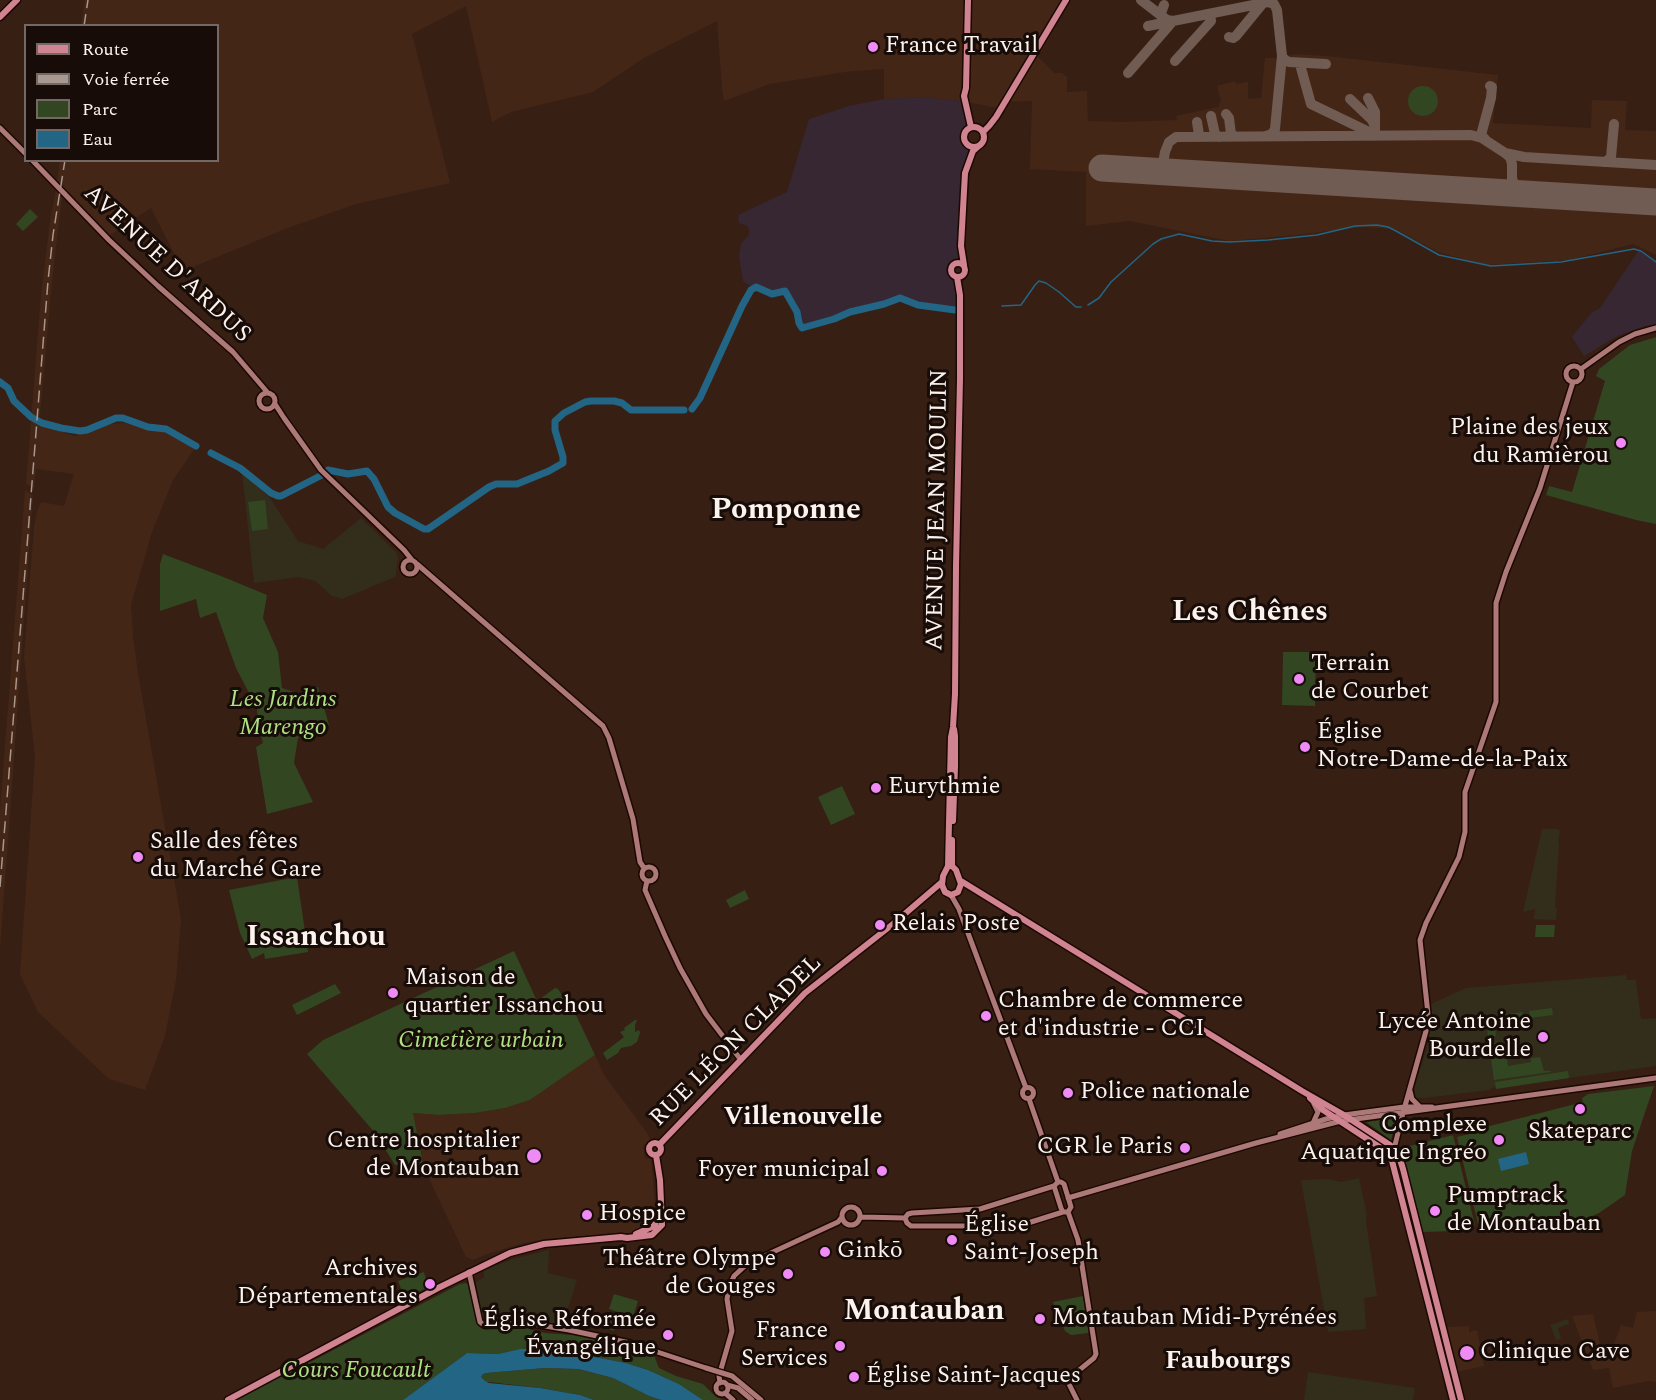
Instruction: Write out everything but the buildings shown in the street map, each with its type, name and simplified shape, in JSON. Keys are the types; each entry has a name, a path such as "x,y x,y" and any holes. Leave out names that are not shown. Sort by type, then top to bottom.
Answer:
{"main road":[{"path":"0,17 17,0"},
{"path":"968,0 964,96 971,127"},
{"path":"983,132 996,117 1066,0"},
{"path":"960,264 953,265 951,269 953,275 960,277 966,271 960,264 965,180 973,151 984,138 983,132 976,127 971,127 964,135 968,164"},
{"path":"0,128 24,152"},
{"path":"967,144 976,146 981,143"},
{"name":"AVENUE D'ARDUS","path":"34,162 150,278 232,352 256,379 265,394"},
{"name":"AVENUE JEAN MOULIN","path":"950,866 955,736 953,727 960,277"},
{"path":"1581,369 1619,342 1635,334 1656,328"},
{"path":"1574,365 1583,373 1578,381 1573,382 1566,377 1567,369 1574,365"},
{"path":"1394,1149 1425,1037 1428,1014 1420,940 1459,856 1465,832 1465,792 1496,702 1496,603 1540,488 1573,382"},
{"path":"284,418 260,406 259,402 265,394 274,396 275,404 321,470 414,562 603,726 609,738 633,819 640,862 644,868"},
{"path":"270,409 275,404"},
{"path":"401,548 406,573 430,574"},
{"path":"404,564 407,561 414,562"},
{"path":"414,562 417,570 414,573"},
{"path":"650,866 655,871 655,877 647,881 642,877 641,872 650,866"},
{"path":"955,893 943,890 944,873 950,866 961,881 1302,1091 1342,1118 1389,1155 1453,1400"},
{"path":"647,881 645,890 680,968 706,1014 741,1060"},
{"path":"955,893 961,887 961,881"},
{"name":"RUE LÉON CLADEL","path":"659,1145 805,993 942,882"},
{"name":"RUE LÉON CLADEL","path":"926,897 943,890"},
{"path":"955,893 1026,1088 1034,1091 1033,1096 1029,1099 1056,1184 1078,1239 1096,1354 1067,1380 1077,1400"},
{"path":"1068,1198 1342,1118 1444,1107 1656,1078"},
{"path":"1302,1091 1334,1117"},
{"path":"1410,1091 1412,1099 1420,1107"},
{"path":"1312,1100 1317,1112 1313,1123"},
{"path":"1351,1120 1420,1107 1444,1107"},
{"path":"1256,1143 1334,1117 1351,1120 1394,1149 1399,1156 1403,1170 1461,1400"},
{"path":"654,1143 659,1145 661,1151 656,1155 651,1154 649,1148 654,1143"},
{"name":"RUE LÉON CLADEL","path":"469,1272 510,1253 544,1244 652,1235 661,1211 656,1155"},
{"path":"861,1217 905,1218 912,1213 980,1209 1063,1183 1071,1207 1066,1212 1012,1228 908,1225 905,1218"},
{"path":"733,1400 717,1390 720,1383 719,1376 732,1336 733,1327 728,1299 731,1281 747,1264 838,1222 844,1210 851,1207 859,1211 861,1217"},
{"path":"912,1213 918,1218 914,1225"},
{"path":"842,1217 846,1224"},
{"path":"798,1241 840,1225 856,1224 861,1217"},
{"path":"228,1400 469,1272 480,1322 484,1325 527,1323 630,1343 732,1376 761,1400"},
{"path":"720,1383 738,1388 752,1400"},
{"path":"725,1393 728,1385"}],"shaded area":[{"path":"85,0 1071,0 1038,57 1054,73 1062,73 1067,77 1067,92 1087,91 1088,121 1177,120 1176,116 1218,107 1221,101 1217,86 1235,81 1236,84 1248,82 1248,99 1261,98 1265,58 1295,54 1498,75 1493,123 1591,128 1592,100 1627,101 1625,130 1656,131 1656,255 1633,244 1569,260 1484,265 1438,252 1395,229 1361,227 1229,241 1130,221 1086,226 1086,172 1030,169 1032,101 1000,102 997,108 962,101 922,97 884,99 884,69 845,72 770,84 724,101 717,21 644,58 593,92 511,112 492,122 466,6 412,34 450,183 356,204 285,229 183,271 151,208 110,235 57,181 60,162 219,162 219,24 81,24"},
{"path":"922,97 965,101 969,128 964,135 968,149 968,164 961,246 957,263 951,269 955,277 960,311 918,305 899,298 802,328 797,312 785,291 770,294 759,288 753,288 743,281 739,255 741,244 749,235 749,230 747,226 739,223 738,215 787,192 809,119 849,106 884,99"},
{"path":"56,191 62,196 39,425 75,436 108,424 125,423 164,432 195,448 173,480 152,532 131,605 138,673 181,919 176,980 165,1036 145,1090 109,1079 38,1012 20,974 35,757 24,657 34,527 41,502 64,506 74,474 36,469 34,489 26,484 41,296 51,213"},
{"path":"1639,250 1656,262 1656,325 1645,326 1617,336 1584,356 1572,337 1591,313 1600,308"},
{"path":"242,472 270,498 298,541 323,549 361,518 396,552 398,558 395,577 342,599 332,596 315,581 299,577 254,583"},
{"path":"25,490 33,495 0,950 0,810"},
{"path":"1542,829 1560,831 1556,920 1534,919 1535,909 1523,912"},
{"name":"Lycée Antoine Bourdelle","path":"1626,975 1627,980 1636,980 1641,1019 1656,1018 1656,1066 1425,1098 1414,1096 1429,1041 1431,1004 1466,988"},
{"name":"Centre hospitalier de Montauban","path":"595,1055 604,1075 648,1134 650,1140 643,1146 645,1158 651,1159 656,1215 649,1226 629,1233 546,1239 523,1243 473,1260 466,1257 425,1170 413,1113 439,1115 475,1113 505,1108 530,1100"},
{"path":"1359,1178 1367,1215 1377,1296 1364,1298 1366,1329 1328,1332 1301,1180 1328,1179 1341,1182"},
{"path":"549,1250 548,1273 577,1280 568,1308 566,1326 533,1320 485,1321 482,1318 476,1282 484,1277 484,1270 513,1259"},
{"path":"1656,1311 1656,1382 1648,1381 1613,1388 1609,1368 1593,1370 1572,1316 1593,1314 1600,1344 1614,1344 1621,1325 1633,1328 1637,1312"},
{"path":"1568,1319 1569,1324 1558,1328 1561,1339 1556,1340 1550,1325"},
{"name":"Clinique Cave","path":"1469,1326 1469,1332 1477,1330 1484,1366 1457,1372 1446,1329 1447,1327"},
{"path":"1308,1372 1415,1388 1413,1400 1304,1400"}],"green space":[{"path":"1423,86 1434,90 1438,101 1434,112 1423,116 1412,112 1408,101 1412,90"},
{"path":"30,209 38,217 23,231 16,224"},
{"name":"Plaine des jeux du Ramièrou","path":"1656,337 1656,524 1546,495 1549,486 1572,492 1605,381 1596,376 1599,369 1630,345"},
{"path":"265,500 268,529 252,531 248,502"},
{"name":"Les Jardins Marengo","path":"163,554 267,595 263,618 278,652 282,688 300,694 318,687 329,725 298,738 294,763 313,802 267,814 256,747 263,743 258,724 256,693 249,693 236,668 216,612 200,618 196,599 160,611 160,564"},
{"name":"Terrain de Courbet","path":"1283,652 1316,652 1315,706 1282,705"},
{"path":"842,786 855,814 831,825 818,797"},
{"path":"297,877 308,952 265,959 264,953 252,959 240,933 229,890"},
{"path":"745,890 749,899 730,908 726,900"},
{"path":"1536,925 1555,925 1554,937 1535,937"},
{"name":"Cimetière urbain","path":"514,951 537,1001 555,988 558,989 577,1017 595,1055 530,1100 505,1108 475,1113 439,1115 413,1113 424,1167 395,1165 375,1133 307,1054 323,1040"},
{"path":"335,984 341,993 297,1015 292,1005"},
{"path":"1552,1008 1553,1015 1530,1018 1529,1011"},
{"path":"1522,1012 1523,1018 1501,1022 1500,1015"},
{"path":"1494,1016 1496,1036 1488,1037 1486,1018"},
{"path":"637,1020 635,1032 639,1030 640,1033 637,1042 621,1048 618,1053 607,1060 603,1053 624,1037 620,1032"},
{"path":"1497,1042 1499,1045 1511,1043 1512,1045 1505,1046 1508,1066 1531,1062 1531,1058 1540,1057 1544,1071 1551,1072 1494,1080 1489,1045"},
{"path":"1568,1071 1569,1078 1496,1089 1495,1082"},
{"path":"1654,1086 1632,1151 1625,1195 1586,1219 1582,1216 1565,1223 1542,1228 1482,1231 1481,1224 1478,1224 1457,1137 1486,1130 1486,1127 1583,1102 1582,1098 1588,1094"},
{"path":"1397,1118 1391,1140 1366,1122"},
{"path":"1453,1135 1475,1225 1454,1231 1423,1232 1402,1148"},
{"path":"424,1272 428,1287 405,1299 398,1281"},
{"name":"Cours Foucault","path":"466,1283 470,1285 478,1323 484,1327 484,1330 528,1327 531,1330 545,1333 587,1336 641,1349 653,1353 659,1368 703,1384 716,1397 723,1400 703,1400 679,1384 626,1363 554,1349 520,1349 498,1354 467,1353 403,1400 233,1400"},
{"path":"614,1294 638,1301 633,1317 609,1309"},
{"path":"1083,1296 1089,1333 1071,1335 1065,1331 1053,1302"},
{"path":"607,1316 618,1319 614,1331 603,1327"},
{"path":"545,1368 577,1369 613,1378 661,1400 594,1400 580,1395 540,1388 485,1382 481,1377 486,1373"}],"water":[{"path":"1526,1152 1529,1164 1501,1171 1498,1159"},
{"path":"520,1349 554,1349 626,1363 679,1384 703,1400 661,1400 613,1378 578,1369 545,1368 486,1373 481,1377 489,1383 540,1388 580,1395 594,1400 403,1400 467,1353 498,1354"}],"waterway":[{"path":"1088,305 1099,298 1111,282 1153,244 1179,234 1229,242 1317,235 1355,226 1377,225 1388,227 1439,255 1491,266 1561,262 1634,249 1641,251 1656,262"},
{"path":"1002,306 1021,305 1039,281 1059,292 1076,307 1081,307"},
{"path":"692,409 700,398 742,306 751,290 756,287 772,294 785,291 797,312 802,328 900,298 918,305 955,310"},
{"path":"0,382 8,388 14,401 31,417 42,423 80,431 116,418 123,418 148,427 166,429 196,446"},
{"path":"211,453 240,468 278,496 328,470 348,474 367,471 374,479 388,507 424,529 428,529 489,487 496,484 517,484 563,463 555,421 564,413 585,402 614,401 622,403 631,410 684,410"}],"taxiway":[{"path":"1128,73 1173,21 1167,20 1141,0"},
{"path":"1148,26 1268,2 1274,4 1277,10 1282,56 1275,129 1272,134 1266,136"},
{"path":"1229,37 1236,36 1263,3"},
{"path":"1164,5 1161,13 1164,19"},
{"path":"1175,61 1211,21 1210,14"},
{"path":"1282,56 1289,62 1326,64"},
{"path":"1301,68 1311,104 1373,133"},
{"path":"1485,139 1481,135 1491,98 1492,87 1490,86"},
{"path":"1368,98 1375,112 1375,136"},
{"path":"1350,99 1372,120 1375,126"},
{"path":"1226,114 1229,118 1231,134 1234,136"},
{"path":"1211,116 1215,134 1219,137"},
{"path":"1197,122 1199,135 1202,137"},
{"path":"1603,162 1611,157 1614,124"},
{"path":"1130,170 1151,170 1160,167 1169,142 1176,137 1471,135 1482,138 1505,153 1510,157 1512,164 1512,181 1508,188 1502,192 1483,191"},
{"path":"1505,153 1524,157 1656,165"},
{"path":"1164,158 1164,164 1168,170 1187,173"},
{"path":"1512,178 1515,187 1526,194"},
{"path":"1649,201 1656,201"}],"runway":[{"path":"1102,168 1656,202"}],"railway":[{"path":"84,24 88,0"},
{"path":"0,887 48,281 65,162"}],"place":[{"name":"France Travail","path":"873,47"},
{"name":"Plaine des jeux du Ramièrou","path":"1621,443"},
{"name":"Terrain de Courbet","path":"1299,679"},
{"name":"Église Notre-Dame-de-la-Paix","path":"1305,747"},
{"name":"Eurythmie","path":"876,788"},
{"name":"Salle des fêtes du Marché Gare","path":"138,857"},
{"name":"Relais Poste","path":"880,925"},
{"name":"Maison de quartier Issanchou","path":"393,993"},
{"name":"Chambre de commerce et d'industrie - CCI","path":"986,1016"},
{"name":"Lycée Antoine Bourdelle","path":"1543,1037"},
{"name":"Police nationale","path":"1068,1093"},
{"name":"Skateparc","path":"1580,1109"},
{"name":"Complexe Aquatique Ingréo","path":"1499,1140"},
{"name":"CGR le Paris","path":"1185,1148"},
{"name":"Centre hospitalier de Montauban","path":"534,1156"},
{"name":"Foyer municipal","path":"882,1171"},
{"name":"Pumptrack de Montauban","path":"1435,1211"},
{"name":"Hospice","path":"587,1215"},
{"name":"Église Saint-Joseph","path":"952,1240"},
{"name":"Ginkō","path":"825,1252"},
{"name":"Théâtre Olympe de Gouges","path":"788,1274"},
{"name":"Archives Départementales","path":"430,1284"},
{"name":"Montauban Midi-Pyrénées","path":"1040,1319"},
{"name":"Église Réformée Évangélique","path":"668,1335"},
{"name":"France Services","path":"840,1346"},
{"name":"Clinique Cave","path":"1467,1353"},
{"name":"Église Saint-Jacques","path":"854,1377"}],"district":[{"name":"Pomponne","path":"786,512"},
{"name":"Les Chênes","path":"1250,614"},
{"name":"Issanchou","path":"316,939"},
{"name":"Villenouvelle","path":"803,1119"},
{"name":"Montauban","path":"924,1313"},
{"name":"Faubourgs","path":"1228,1363"}]}
